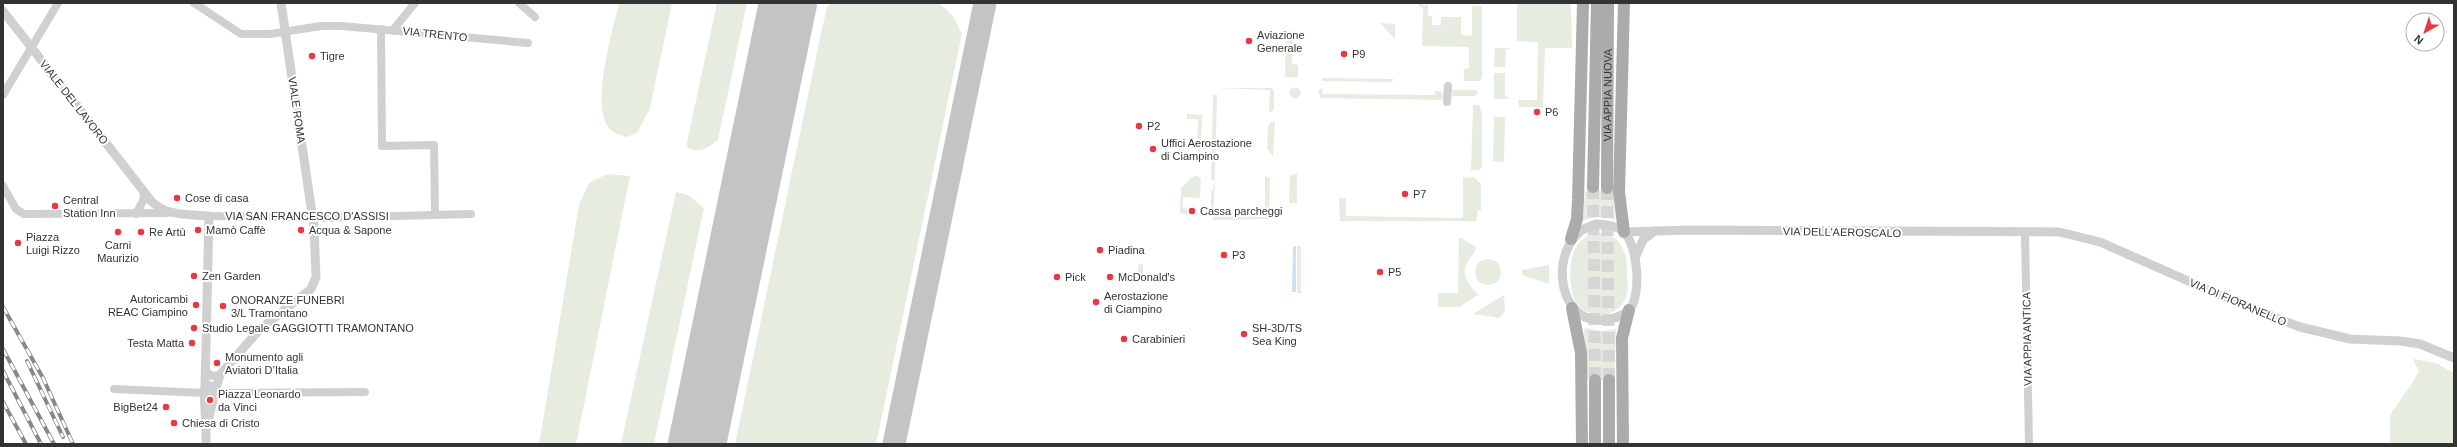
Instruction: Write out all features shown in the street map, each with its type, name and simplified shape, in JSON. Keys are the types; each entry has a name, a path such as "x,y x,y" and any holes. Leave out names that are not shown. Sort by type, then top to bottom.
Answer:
{"main road":[{"path":"1571,239 1578,200 1584,3"},
{"name":"VIA APPIA NUOVA","path":"1593,187 1597,3"},
{"name":"VIA APPIA NUOVA","path":"1607,188 1608,3"},
{"path":"1624,3 1620,192 1624,232"},
{"path":"1572,308 1581,353 1582,444"},
{"path":"1623,444 1622,338 1629,310"},
{"path":"1595,444 1596,380"},
{"path":"1609,380 1609,444"}],"street":[{"path":"3,95 58,3"},
{"name":"VIA TRENTO","path":"194,3 241,34 285,32 322,26 342,26 528,43"},
{"name":"VIALE ROMA","path":"220,375 259,330 315,284 312,218 281,3"},
{"path":"394,30 415,3"},
{"path":"519,3 535,17"},
{"name":"VIALE DEL LAVORO","path":"3,11 144,193"},
{"path":"381,29 382,146 434,145 435,214"},
{"path":"1447,102 1448,86"},
{"name":"VIA SAN FRANCESCO D'ASSISI","path":"3,186 18,211 26,214 167,213 209,216 312,218 471,214"},
{"path":"144,193 160,209 167,213"},
{"path":"136,214 144,201 144,193"},
{"path":"206,444 205,391 209,216"},
{"path":"1596,224 1610,226 1624,232 1633,247 1635,258 1636,293 1629,310 1613,318 1599,321 1582,316 1572,308 1563,286 1564,258 1571,239 1582,230 1596,224"},
{"path":"1635,258 1643,240 1658,230"},
{"name":"VIA DELL'AEROSCALO","path":"1624,232 1658,230 2025,234"},
{"name":"VIA DI FIORANELLO","path":"2025,234 2059,232 2100,242 2229,299 2322,334 2350,339 2400,341 2420,344 2454,358"},
{"name":"VIA APPIA ANTICA","path":"2025,234 2028,444"},
{"path":"206,372 213,376 220,375 206,429"},
{"path":"114,389 175,393 205,391"},
{"path":"205,391 209,396 215,392 247,394 365,392"}],"shaded area":[{"path":"619,3 672,3 650,108 637,133 626,137 612,131 605,121 602,107 604,70"},
{"path":"717,3 747,3 718,140 703,150 695,150 686,147"},
{"path":"831,3 939,3 953,16 962,34 876,444 735,444 820,38 827,7"},
{"path":"1517,3 1571,3 1572,48 1545,48 1543,107 1519,107 1518,100 1537,100 1538,42 1517,41"},
{"path":"1419,4 1428,5 1428,16 1432,16 1432,25 1441,25 1441,17 1461,17 1461,35 1472,36 1472,6 1482,6 1482,77 1480,81 1464,81 1464,69 1469,68 1469,47 1422,46 1423,8 1419,7"},
{"path":"1380,23 1395,24 1395,39"},
{"path":"1286,30 1293,31 1292,64 1298,65 1298,77 1285,77"},
{"path":"1495,48 1510,48 1506,50 1505,67 1494,67"},
{"path":"1494,73 1505,73 1505,96 1509,97 1508,99 1494,99"},
{"path":"1322,78 1394,79 1391,82 1322,81"},
{"path":"1217,88 1272,88 1274,91 1274,109 1269,113 1270,90"},
{"path":"1293,88 1297,88 1299,89 1299,97 1293,98 1290,95 1290,91"},
{"path":"1323,88 1322,94 1434,95 1436,90 1441,92 1443,96 1442,100 1321,98 1318,91"},
{"path":"1451,90 1476,90 1478,93 1475,96 1453,96"},
{"path":"1213,95 1217,95 1214,210 1211,209 1211,191 1213,191 1214,180 1211,180"},
{"path":"1473,105 1479,105 1482,114 1482,166 1479,170 1471,170"},
{"path":"1187,114 1202,115 1200,159 1197,147 1198,119 1187,119"},
{"path":"1494,117 1505,117 1504,162 1493,161"},
{"path":"1275,120 1273,157 1267,148 1268,125"},
{"path":"607,174 630,176 576,444 539,444 579,205 589,183"},
{"path":"1297,174 1297,203 1289,203 1290,175"},
{"path":"1197,176 1201,179 1200,198 1183,197 1183,208 1188,209 1187,214 1180,213 1181,188 1192,177"},
{"path":"1265,176 1270,178 1269,219 1213,220 1211,213 1215,216 1259,216 1259,210 1265,210"},
{"path":"1474,177 1481,184 1481,210 1478,210 1476,221 1340,221 1339,198 1346,198 1346,216 1463,218 1463,178"},
{"path":"1613,190 1615,219 1598,217 1583,220 1585,191"},
{"path":"676,192 688,195 704,208 654,444 621,444"},
{"path":"1597,233 1612,237 1624,251 1627,265 1628,285 1626,297 1620,307 1611,313 1600,315 1585,311 1578,304 1572,292 1570,273 1572,255 1576,248 1581,241 1588,236"},
{"path":"1459,237 1476,247 1466,266 1465,276 1469,284 1478,295 1459,307 1438,307 1438,293 1458,293"},
{"path":"1297,246 1301,246 1301,293 1297,293"},
{"path":"1488,259 1497,263 1501,272 1497,281 1488,285 1479,281 1475,272 1479,263"},
{"path":"1139,263 1143,265 1143,274 1140,276 1137,274"},
{"path":"1549,265 1549,284 1522,275 1522,270"},
{"path":"1504,295 1505,311 1499,318 1473,314"},
{"path":"1586,328 1601,331 1616,329 1614,380 1586,379 1584,329"},
{"path":"2413,359 2436,363 2454,373 2454,444 2390,444 2390,415 2419,371"}],"water":[{"path":"1293,246 1296,246 1296,292 1292,292"}],"taxiway":[{"path":"894,444 985,3"}],"runway":[{"path":"697,444 788,3"}],"tunnel":[{"path":"1593,187 1595,380"},
{"path":"1607,188 1609,380"}],"railway":[{"path":"3,307 43,378 73,444"},
{"path":"3,349 54,444"},
{"path":"27,361 63,437"},
{"path":"3,371 41,444"},
{"path":"3,402 26,444"}],"place":[{"name":"Aviazione Generale","path":"1249,41"},
{"name":"P9","path":"1344,54"},
{"name":"Tigre","path":"312,56"},
{"name":"P6","path":"1537,112"},
{"name":"P2","path":"1139,126"},
{"name":"Uffici Aerostazione di Ciampino","path":"1153,149"},
{"name":"P7","path":"1405,194"},
{"name":"Cose di casa","path":"177,198"},
{"name":"Central Station Inn","path":"55,206"},
{"name":"Cassa parcheggi","path":"1192,211"},
{"name":"Mamò Caffè","path":"198,230"},
{"name":"Acqua & Sapone","path":"301,230"},
{"name":"Carni Maurizio","path":"118,232"},
{"name":"Re Artù","path":"141,232"},
{"name":"Piazza Luigi Rizzo","path":"18,243"},
{"name":"Piadina","path":"1100,250"},
{"name":"P3","path":"1224,255"},
{"name":"P5","path":"1380,272"},
{"name":"Zen Garden","path":"194,276"},
{"name":"Pick","path":"1057,277"},
{"name":"McDonald's","path":"1110,277"},
{"name":"Aerostazione di Ciampino","path":"1096,302"},
{"name":"Autoricambi REAC Ciampino","path":"196,305"},
{"name":"ONORANZE FUNEBRI 3/L Tramontano","path":"223,306"},
{"name":"Studio Legale GAGGIOTTI TRAMONTANO","path":"194,328"},
{"name":"SH-3D/TS Sea King","path":"1244,334"},
{"name":"Carabinieri","path":"1124,339"},
{"name":"Testa Matta","path":"192,343"},
{"name":"Monumento agli Aviatori D’Italia","path":"217,363"},
{"name":"Piazza Leonardo da Vinci","path":"210,400"},
{"name":"BigBet24","path":"166,407"},
{"name":"Chiesa di Cristo","path":"174,423"}]}
